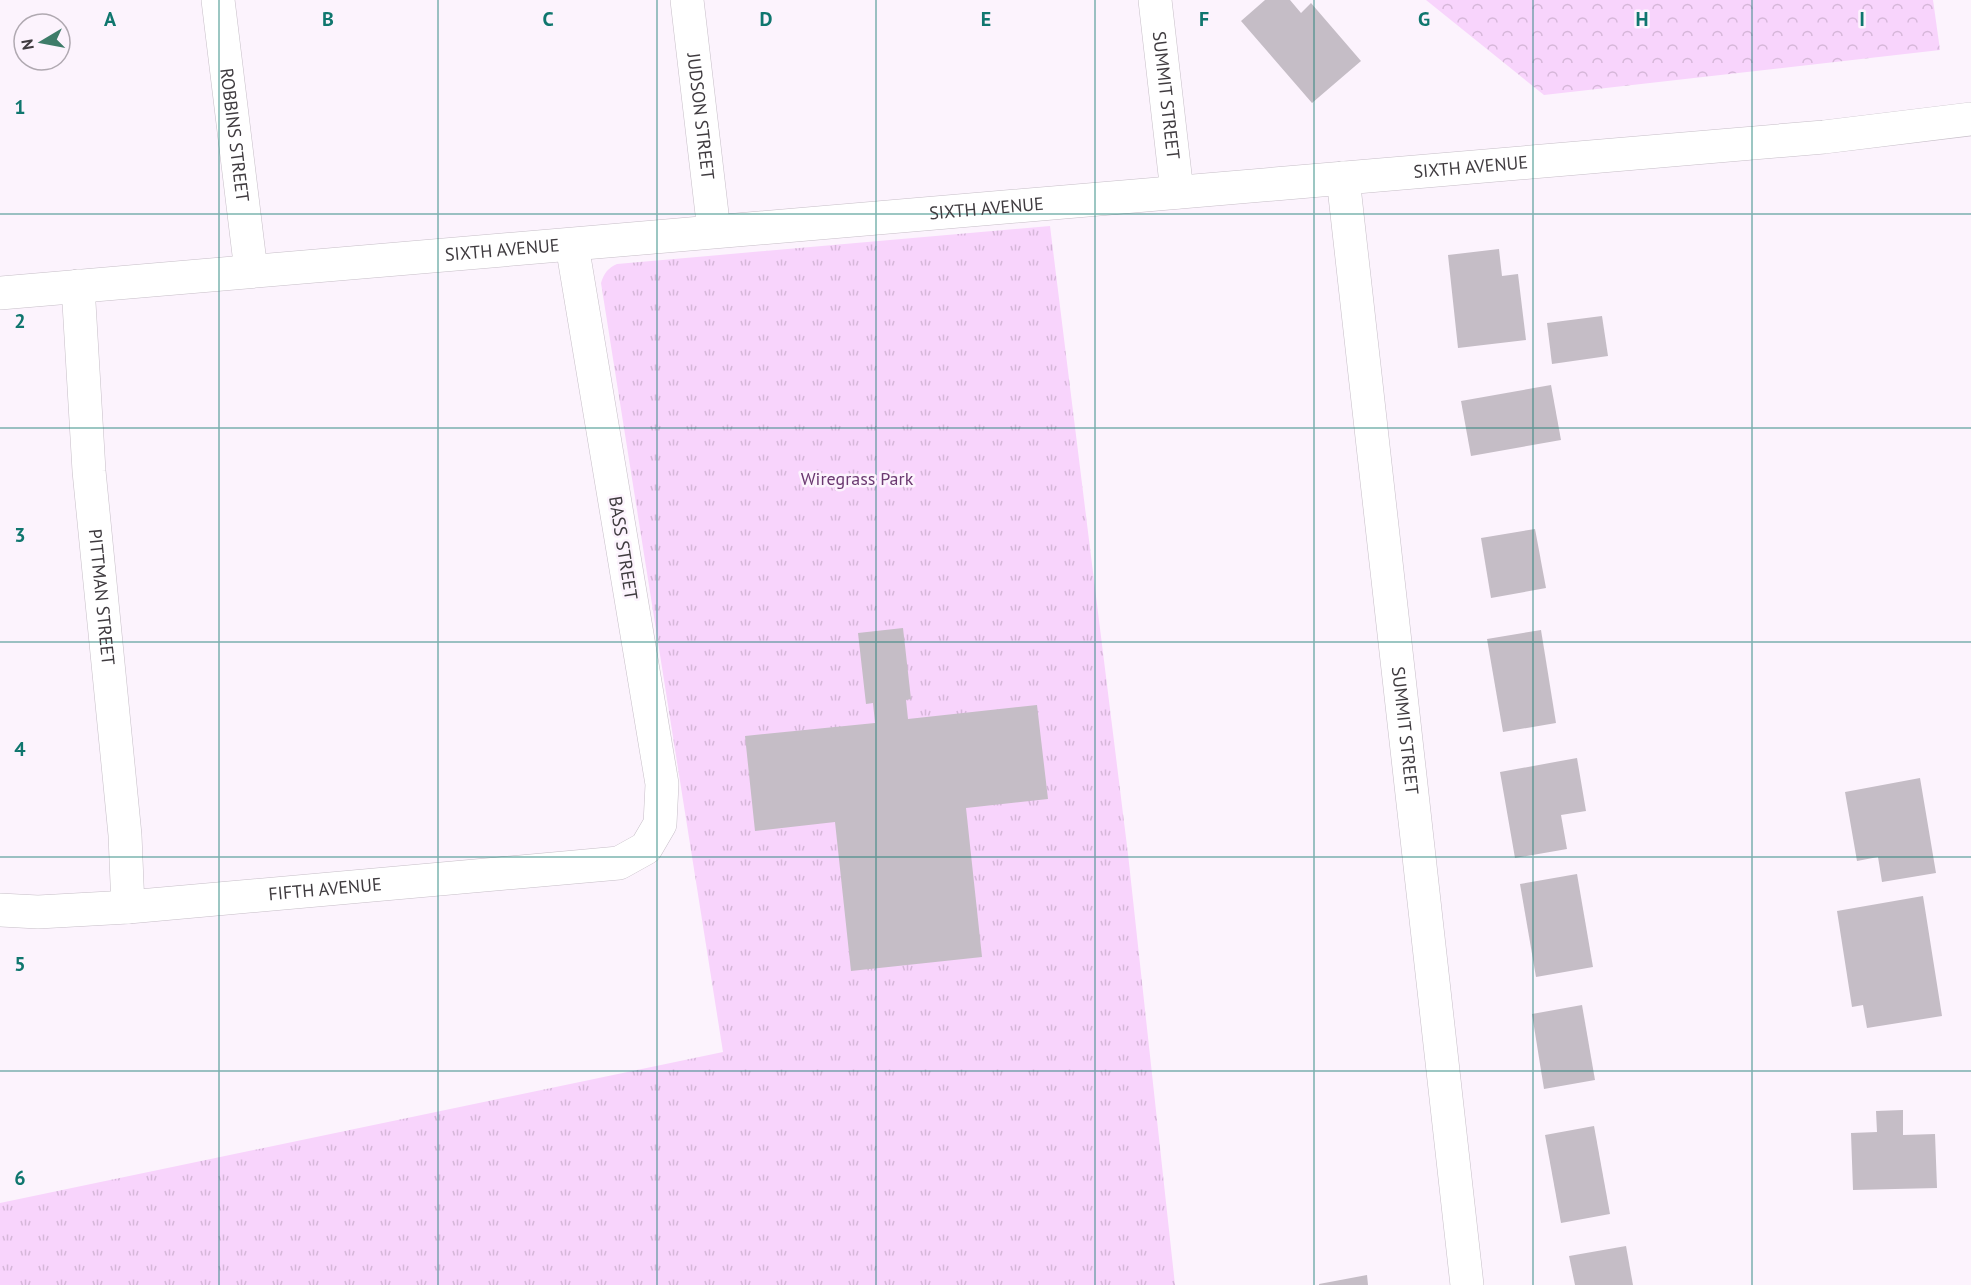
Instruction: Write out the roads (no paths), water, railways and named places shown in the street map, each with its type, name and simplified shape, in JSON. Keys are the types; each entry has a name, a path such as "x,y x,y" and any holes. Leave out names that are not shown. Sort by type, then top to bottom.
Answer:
{"street":[{"name":"ROBBINS STREET","path":"218,0 251,272"},
{"name":"JUDSON STREET","path":"687,0 714,231"},
{"name":"SUMMIT STREET","path":"1155,0 1178,192"},
{"name":"SIXTH AVENUE","path":"0,293 1824,136 1971,119"},
{"name":"SUMMIT STREET","path":"1343,178 1467,1285"},
{"name":"BASS STREET","path":"572,245 662,784 660,824 646,848"},
{"name":"PITTMAN STREET","path":"78,286 89,471 124,835 128,907"},
{"name":"FIFTH AVENUE","path":"0,910 38,912 128,907 619,863 646,848"}],"park label":[{"name":"Wiregrass Park","path":"857,479"}]}
